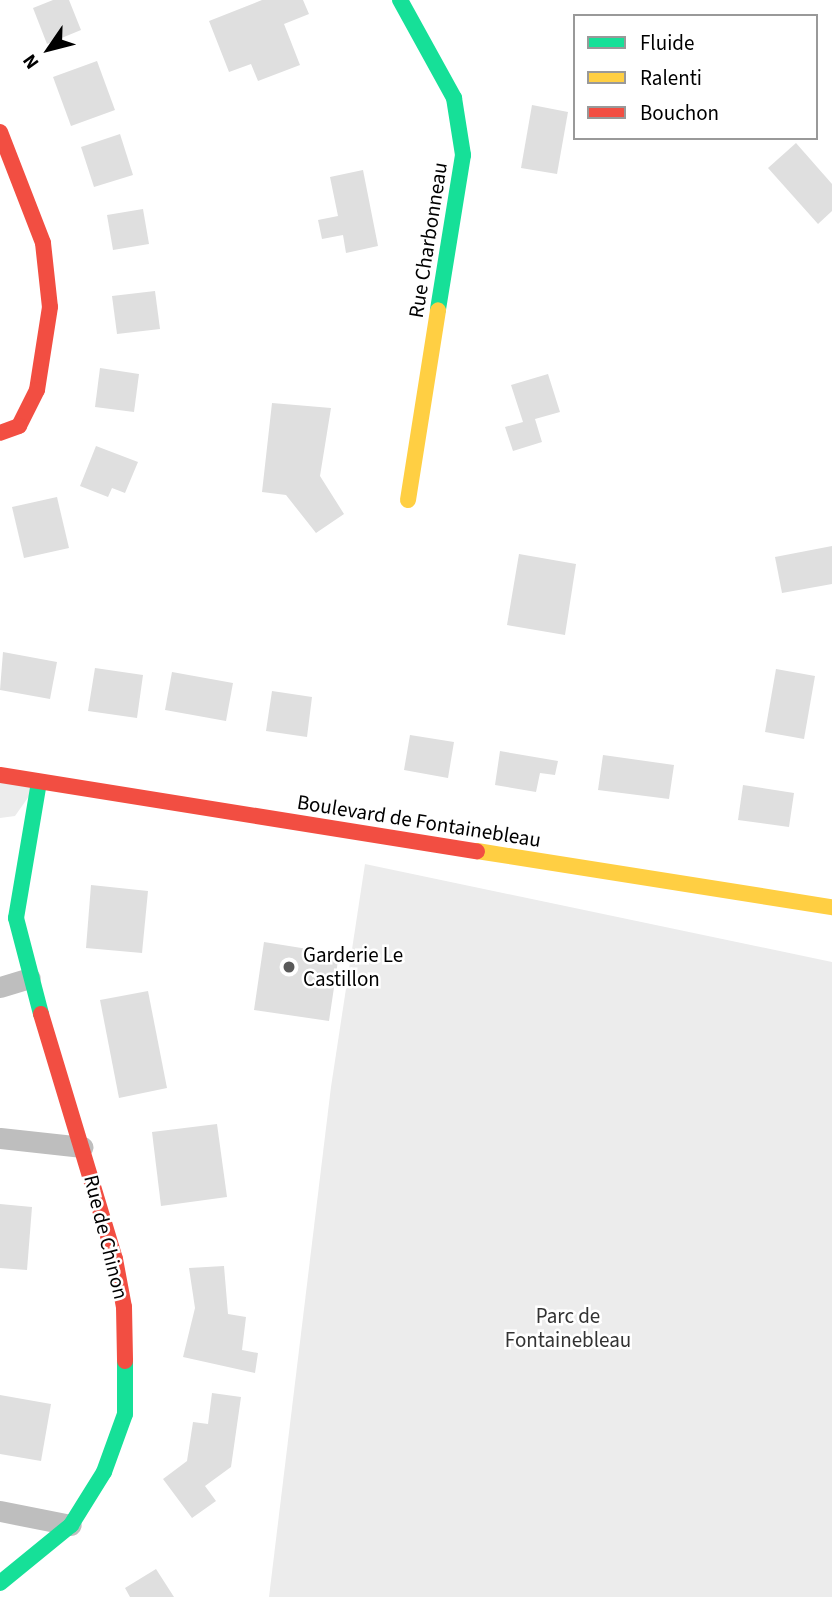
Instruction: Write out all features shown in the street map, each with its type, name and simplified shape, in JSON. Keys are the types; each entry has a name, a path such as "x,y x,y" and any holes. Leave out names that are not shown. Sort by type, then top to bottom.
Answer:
{"street":[{"name":"Rue Charbonneau","path":"400,0 454,98 463,155 408,500"},
{"path":"0,132 43,243 50,307 37,390 19,426 0,433"},
{"name":"Boulevard de Fontainebleau","path":"0,775 832,908"},
{"name":"Rue de Chinon","path":"0,1583 71,1525 104,1472 125,1414 124,1307 115,1259 30,978 16,918 38,782"},
{"path":"0,987 30,978"},
{"name":"Rue de Chinon","path":"0,1138 83,1146"},
{"path":"0,1511 71,1525"}],"green space":[{"path":"0,775 39,782 15,816 0,818"},
{"name":"Parc de Fontainebleau","path":"365,864 832,962 832,1597 269,1597 331,1087"}],"building":[{"path":"53,0 69,0 81,30 47,44 33,8"},
{"path":"262,0 303,0 309,14 284,24 300,65 258,81 251,64 229,72 209,21"},
{"path":"97,61 115,110 71,126 53,77"},
{"path":"532,105 568,112 557,174 521,168"},
{"path":"120,134 133,175 94,187 81,147"},
{"path":"796,143 832,184 832,211 818,224 768,168"},
{"path":"363,170 378,246 346,253 343,235 322,239 318,220 338,216 330,177"},
{"path":"143,209 149,244 113,250 107,215"},
{"path":"155,291 160,329 117,334 112,296"},
{"path":"100,368 139,374 134,412 95,407"},
{"path":"548,374 560,412 535,419 542,442 513,451 505,427 523,422 511,385"},
{"path":"272,403 331,408 320,476 344,514 316,533 286,495 262,492"},
{"path":"96,446 138,462 125,493 112,488 108,497 80,486"},
{"path":"57,497 69,548 24,558 12,507"},
{"path":"832,546 832,584 782,593 775,557"},
{"path":"519,554 576,564 565,635 507,625"},
{"path":"3,652 57,662 50,699 0,690"},
{"path":"95,668 143,675 137,718 88,711"},
{"path":"776,669 815,676 804,739 765,732"},
{"path":"172,672 233,683 226,721 165,710"},
{"path":"272,691 312,697 307,737 266,731"},
{"path":"410,735 454,742 448,778 404,770"},
{"path":"500,751 558,761 555,775 540,773 536,792 495,785"},
{"path":"603,755 674,765 669,799 598,790"},
{"path":"743,785 794,793 789,827 738,820"},
{"path":"91,885 148,891 142,953 86,948"},
{"path":"264,942 339,954 329,1021 254,1010"},
{"path":"148,991 167,1088 119,1098 100,1000"},
{"path":"217,1124 227,1197 161,1206 152,1132"},
{"path":"0,1204 32,1207 27,1270 0,1268"},
{"path":"224,1266 228,1314 246,1317 242,1350 258,1353 255,1373 183,1357 195,1308 189,1268"},
{"path":"212,1393 241,1397 231,1467 205,1486 216,1501 192,1518 163,1479 187,1461 193,1422 208,1424"},
{"path":"0,1395 51,1404 41,1461 0,1454"},
{"path":"156,1569 174,1597 130,1597 125,1588"}],"traffic: fast":[{"path":"400,0 454,98 463,155 438,310"},
{"path":"39,782 16,918 41,1014"},
{"path":"0,1583 71,1525 104,1472 125,1414 125,1361"}],"traffic: slow":[{"path":"408,500 438,310"},
{"path":"477,851 832,907"}],"traffic: jam":[{"path":"0,132 43,243 50,307 37,390 19,426 0,433"},
{"path":"0,775 477,851"},
{"path":"41,1014 115,1259 124,1307 125,1361"}],"place":[{"name":"Garderie Le Castillon","path":"289,967"}]}
